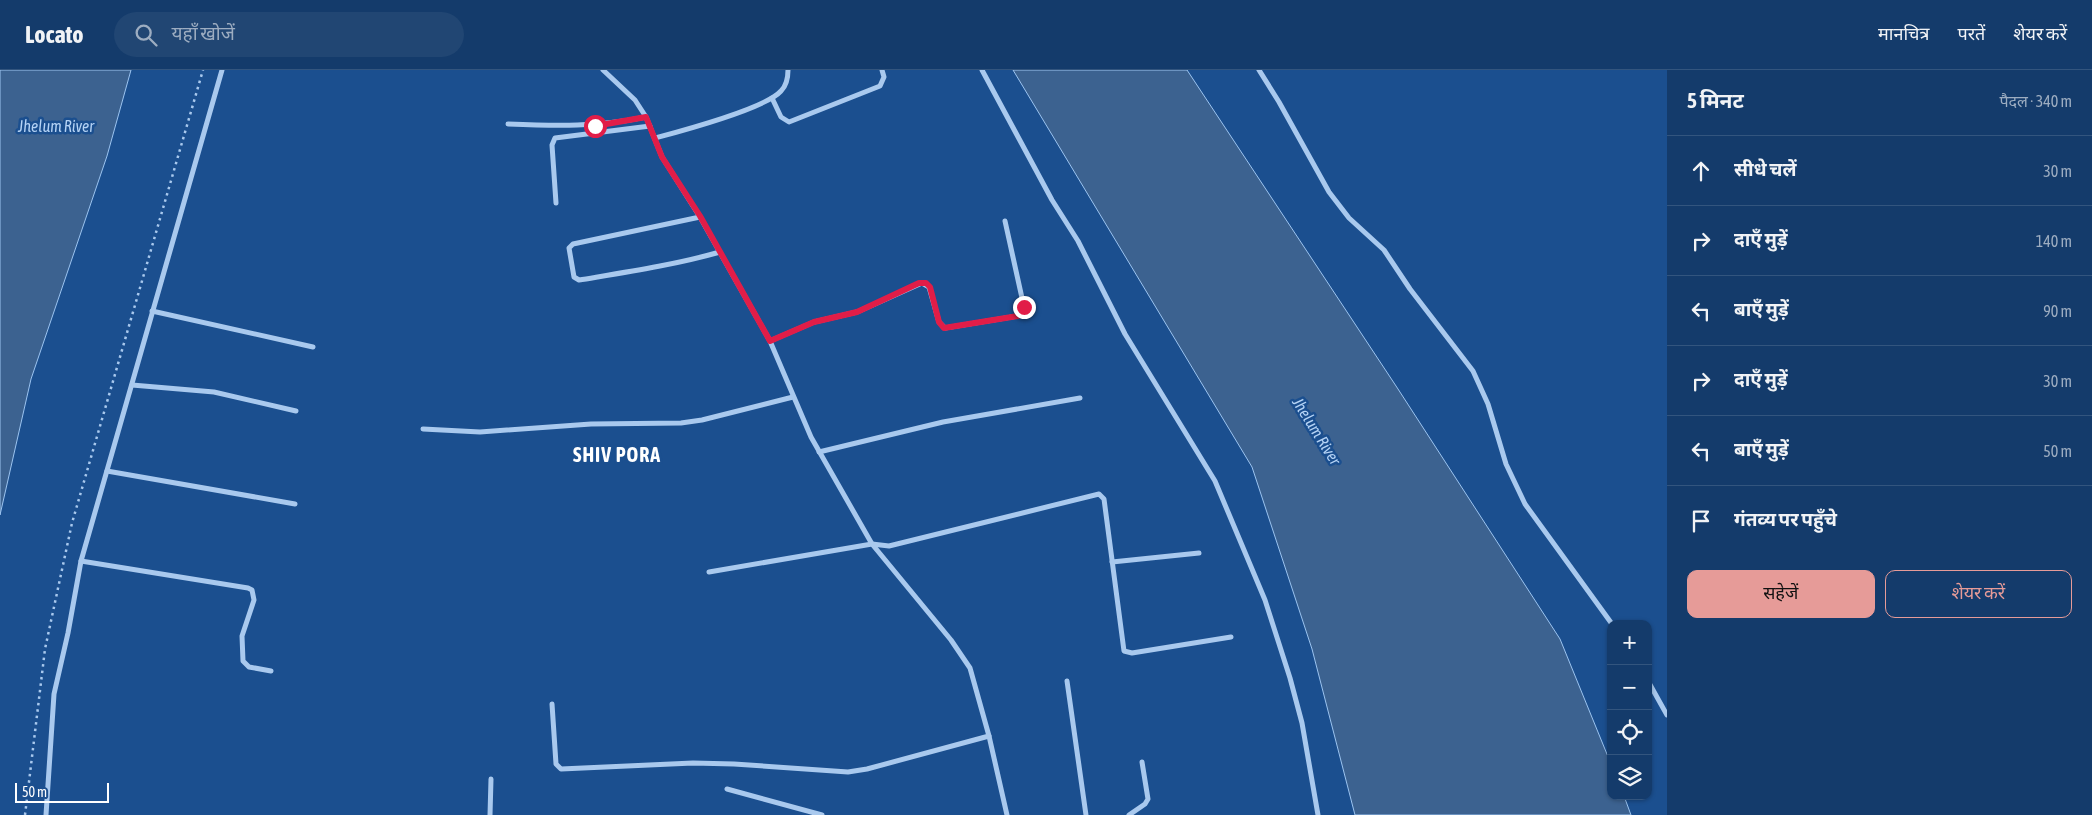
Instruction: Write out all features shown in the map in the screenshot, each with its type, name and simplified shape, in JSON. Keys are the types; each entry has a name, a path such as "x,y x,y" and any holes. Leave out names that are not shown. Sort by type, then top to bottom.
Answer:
{"street":[{"path":"46,815 54,694 68,633 81,561 222,70"},
{"path":"603,70 611,73 635,100 646,117 662,157 700,216 770,341 818,452 872,544 951,640 970,668 989,736 1007,815"},
{"path":"655,138 758,105 772,98 784,87 788,80 788,70"},
{"path":"772,98 781,117 790,122 880,86 884,80 882,70"},
{"path":"982,70 1052,200 1078,241 1125,334 1215,481 1265,600 1290,678 1302,723 1318,815"},
{"path":"1259,70 1329,192 1349,218 1384,250 1410,289 1473,371 1488,404 1506,464 1525,504 1609,620"},
{"path":"508,124 585,126 617,123 646,117"},
{"path":"556,202 552,145 555,138 650,126"},
{"path":"700,216 573,244 569,248 574,277 579,280 645,270 720,252"},
{"path":"770,341 814,322 857,312 922,283 930,287 939,322 944,328 1018,316 1024,310 1024,307 1005,221"},
{"path":"152,311 313,346"},
{"path":"132,385 214,392 296,411"},
{"path":"423,429 480,432 592,424 680,423 702,420 793,397"},
{"path":"818,452 943,422 1080,398"},
{"path":"108,471 295,504"},
{"path":"709,572 872,544 884,547 1099,494 1104,499 1124,651 1132,653 1231,637"},
{"path":"1112,562 1199,553"},
{"path":"81,561 252,590 254,600 242,636 243,661 249,667 271,671"},
{"path":"1067,681 1086,815"},
{"path":"1652,688 1667,715"},
{"path":"552,704 556,764 561,769 734,764 848,772 867,769 989,736"},
{"path":"1129,815 1145,804 1148,799 1142,762"},
{"path":"490,815 491,779"},
{"path":"727,789 822,815"}],"path":[{"path":"25,815 45,649 72,523 203,70"}],"water":[{"name":"Jhelum River","path":"0,70 131,70 107,156 31,379 0,515"},
{"path":"1013,70 1187,70 1398,389 1560,639 1607,754 1607,800 1625,800 1631,815 1355,815 1312,649 1252,467"}],"district":[{"name":"SHIV PORA","path":"617,454"}],"route":[{"path":"595,126 646,117 662,157 700,216 770,341 814,322 857,312 919,283 926,283 930,287 939,322 944,328 954,328 1018,316 1024,310 1024,307"}]}
